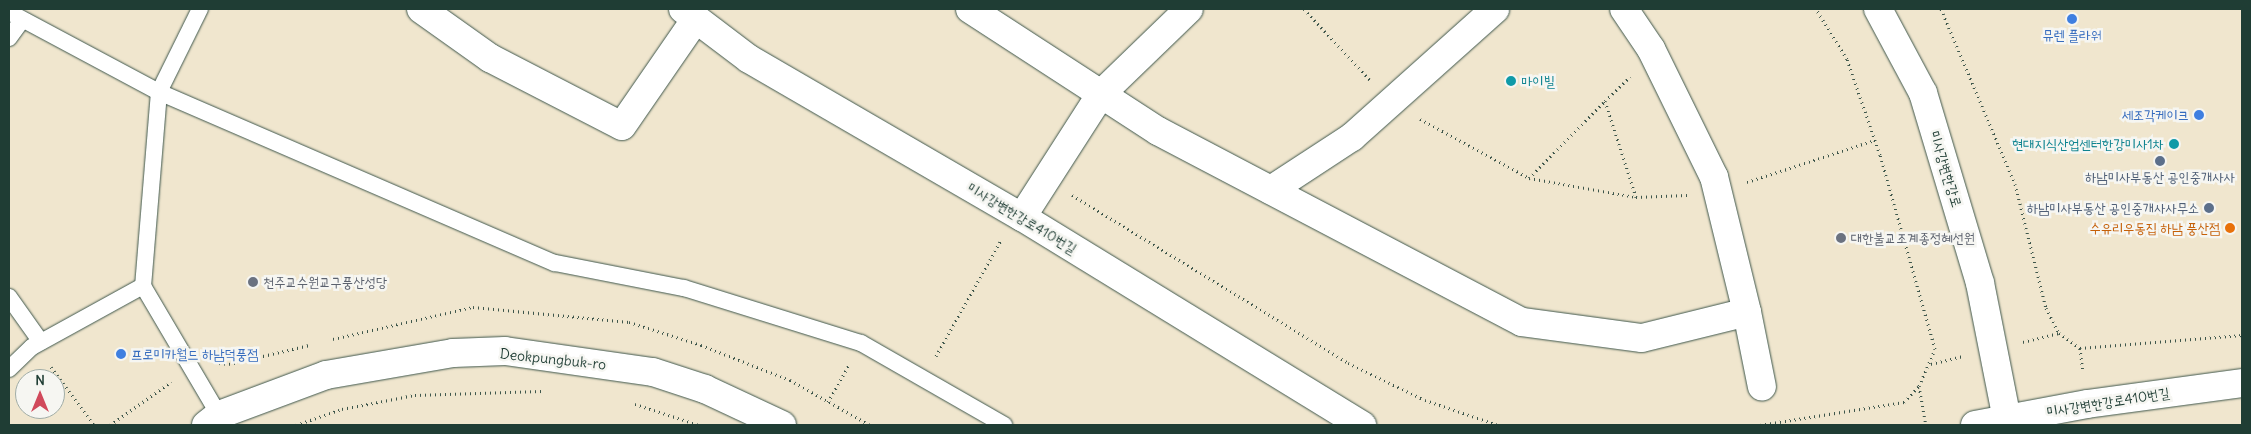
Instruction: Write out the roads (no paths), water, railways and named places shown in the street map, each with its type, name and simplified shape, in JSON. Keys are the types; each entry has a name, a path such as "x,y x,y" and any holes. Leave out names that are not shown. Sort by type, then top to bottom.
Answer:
{"street":[{"path":"421,9 490,58 622,126 689,14"},
{"path":"970,9 1158,131 1522,322 1642,338 1747,312"},
{"path":"1013,226 1101,94 1189,9"},
{"path":"1271,190 1352,137 1495,9"},
{"path":"1624,9 1651,49 1714,177 1747,312 1762,387"},
{"name":"미사강변한강로","path":"1878,9 1924,94 1980,283 2008,422"},
{"name":"미사강변한강로410번길","path":"689,14 749,59 1013,226 1362,425"},
{"name":"Deokpungbuk-ro","path":"212,420 326,375 435,356 505,351 653,372 705,390 782,425"},
{"name":"미사강변한강로410번길","path":"1975,425 2008,422 2087,404 2242,383"}],"lane":[{"path":"200,9 159,92 143,286 212,420"},
{"path":"9,38 15,16 159,92 555,263 684,288 861,343 1004,425"},
{"path":"9,370 41,342 143,286"},
{"path":"9,297 41,342"}],"place":[{"name":"뮤렌 플라워","path":"2072,19"},
{"name":"마이빌","path":"1511,81"},
{"name":"세조각케이크","path":"2199,115"},
{"name":"현대지식산업센터한강미사1차","path":"2174,144"},
{"name":"하남미사부동산 공인중개사사","path":"2160,161"},
{"name":"하남미사부동산 공인중개사사무소","path":"2209,208"},
{"name":"수유리우동집 하남 풍산점","path":"2230,228"},
{"name":"대한불교조계종정혜선원","path":"1841,238"},
{"name":"천주교수원교구풍산성당","path":"253,282"},
{"name":"프로미카월드 하남덕풍점","path":"121,354"}]}
